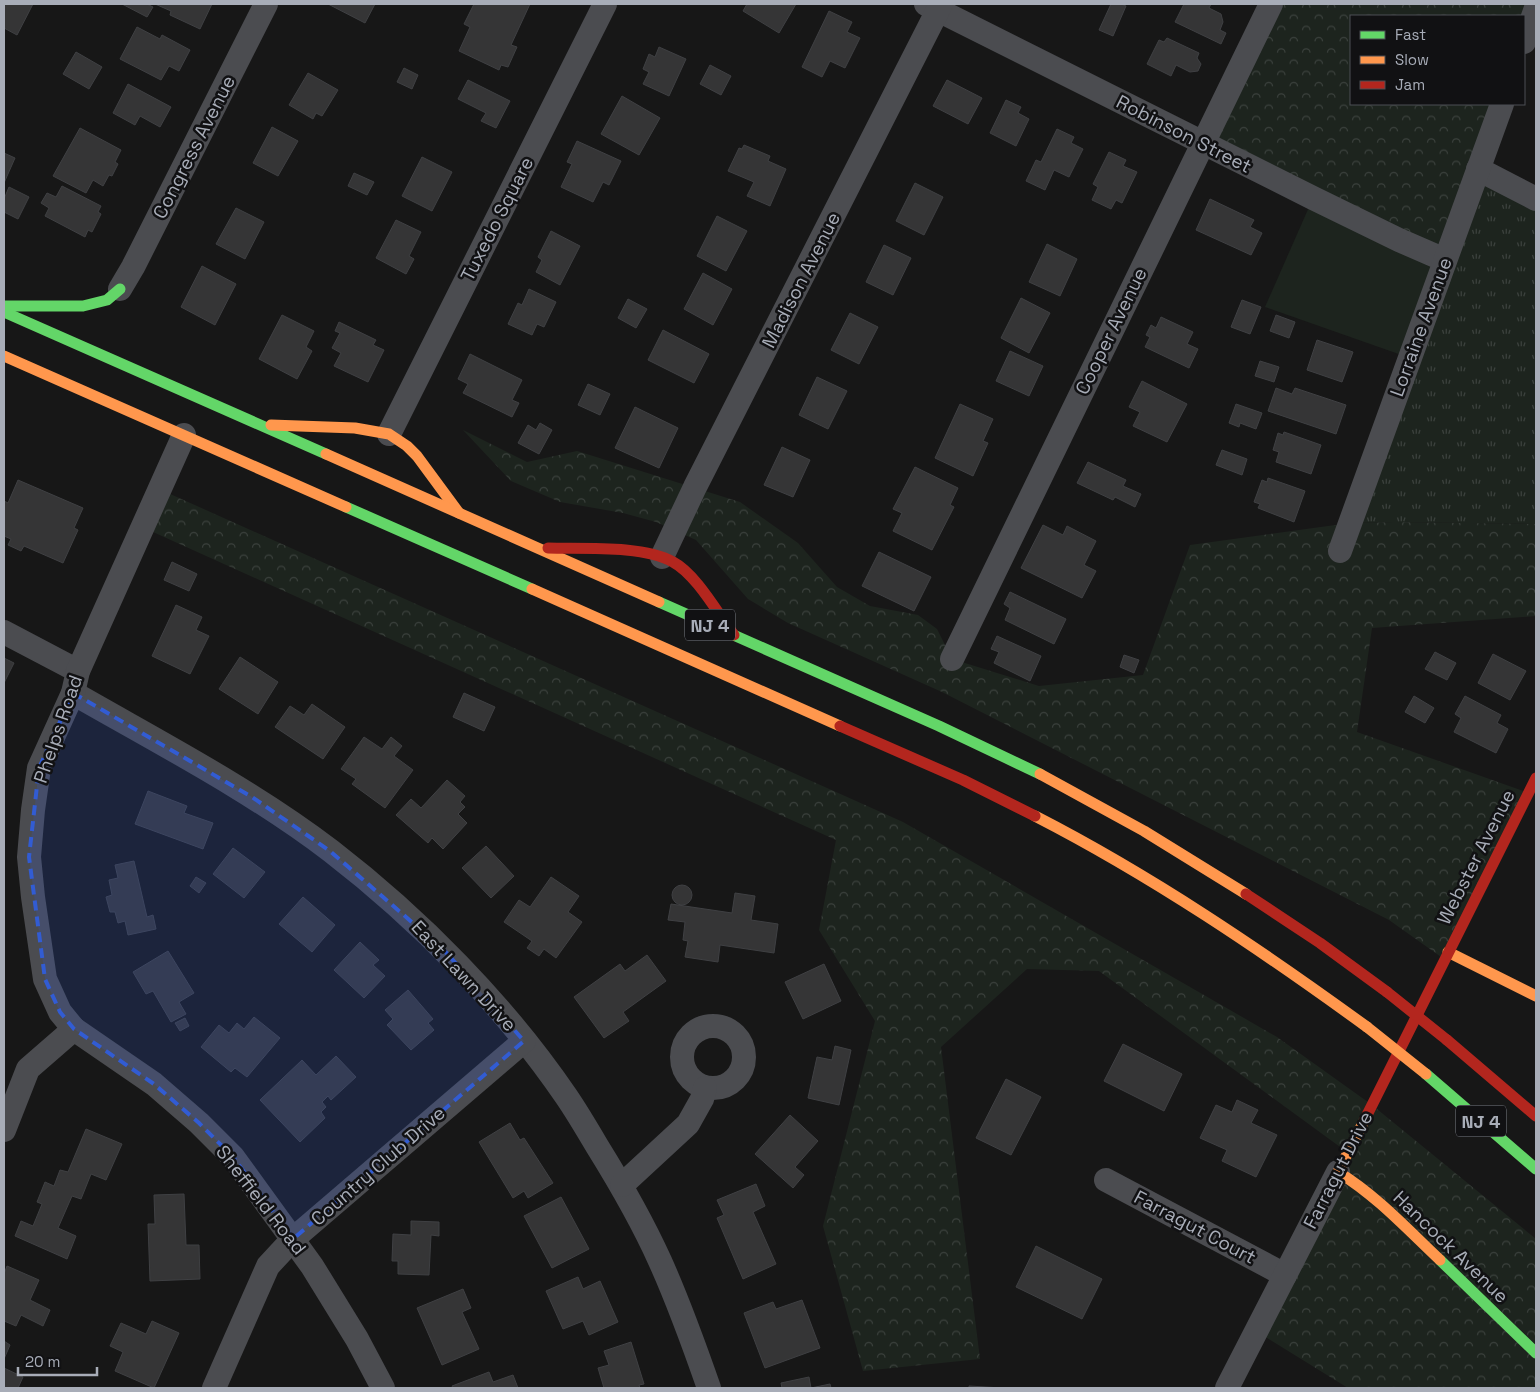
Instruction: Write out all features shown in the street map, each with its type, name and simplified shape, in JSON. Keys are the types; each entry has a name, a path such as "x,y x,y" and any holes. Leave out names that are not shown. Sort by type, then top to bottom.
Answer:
{"main road":[{"path":"4,306 79,306 94,304 109,299 120,289"},
{"name":"NJ 4","path":"4,312 939,726 1023,765 1108,810 1255,899 1387,992 1536,1116"},
{"name":"NJ 4","path":"4,356 918,760 1034,815 1104,853 1263,952 1366,1027 1426,1074 1536,1169"},
{"path":"255,424 355,428 389,434 407,446 417,456 460,514"},
{"path":"535,548 630,550 662,557 674,562 694,580 734,635"},
{"name":"Webster Avenue","path":"1448,952 1536,778"},
{"path":"1448,952 1536,996"},
{"name":"Farragut Drive","path":"1338,1172 1448,952"},
{"path":"1514,1150 1536,1176"},
{"name":"Hancock Avenue","path":"1338,1172 1375,1198 1536,1352"}],"street":[{"name":"Congress Avenue","path":"120,289 133,267 266,4"},
{"name":"Tuxedo Square","path":"389,434 605,4"},
{"name":"Cooper Avenue","path":"952,658 1271,4"},
{"name":"Robinson Street","path":"935,6 1202,143 1399,240 1445,260"},
{"name":"Madison Avenue","path":"662,557 695,487 935,6"},
{"path":"1525,39 1536,8"},
{"name":"Lorraine Avenue","path":"1340,550 1502,105"},
{"path":"1478,169 1536,199"},
{"name":"Phelps Road","path":"74,1029 60,1012 45,979 33,897 29,857 33,810 40,768 184,435"},
{"name":"East Lawn Drive","path":"4,632 330,851 389,899 444,950 508,1020 566,1095 622,1185 660,1259 689,1329 709,1388"},
{"path":"4,1130 28,1069 74,1029"},
{"name":"Sheffield Road","path":"74,1029 154,1084 199,1123 233,1157 294,1239 357,1339 383,1388"},
{"name":"Country Club Drive","path":"214,1388 268,1266 294,1239 524,1040"},
{"path":"622,1185 688,1124 702,1099 705,1088"},
{"name":"Farragut Drive","path":"1227,1388 1338,1172"},
{"name":"Farragut Court","path":"1106,1180 1285,1274"}],"highlighted area":[{"path":"73,693 252,797 330,851 444,950 524,1041 293,1239 233,1157 199,1123 154,1084 74,1029 60,1012 45,979 29,857 39,768"}],"green space":[{"path":"1271,4 1536,4 1525,15 1350,15 1350,105 1502,105 1445,260 1202,143"},
{"path":"1478,169 1536,199 1536,524 1350,523"},
{"path":"1313,198 1445,260 1410,358 1265,307"},
{"path":"463,430 527,462 577,451 740,502 798,543 837,587 870,606 918,615 937,629 952,659 1039,686 1143,675 1190,545 1350,523 1536,524 1536,616 1372,628 1357,732 1529,793 1444,959 1389,920 942,692 788,623 748,599 696,540 656,522 623,513 560,502 511,481"},
{"path":"159,489 903,822 1277,1037 1372,1105 1536,1239 1536,1388 1348,1388 1256,1331 1347,1152 1099,971 1027,969 941,1047 980,1359 863,1371 823,1226 875,1021 819,930 836,840 142,527"}],"building":[{"path":"4,4 33,4 17,35 4,28"},
{"path":"122,4 147,4 153,7 147,17"},
{"path":"155,4 212,4 200,29 170,15 171,11"},
{"path":"328,4 375,4 365,23"},
{"path":"474,4 530,4 511,45 517,47 508,67 501,65 499,70 459,51 470,27 464,24"},
{"path":"747,4 796,4 779,33 743,11"},
{"path":"1111,4 1126,6 1113,36 1099,30"},
{"path":"1184,4 1211,4 1209,8 1221,14 1223,22 1220,30 1226,33 1221,44 1175,22"},
{"path":"829,11 852,22 847,32 860,38 845,68 830,61 822,77 802,67"},
{"path":"137,27 160,39 162,35 190,50 179,71 169,66 161,80 120,59"},
{"path":"1167,38 1199,53 1197,58 1201,64 1198,71 1190,72 1176,65 1171,76 1147,64 1159,40 1164,42"},
{"path":"659,47 686,59 669,96 643,84 649,72 643,69 649,54 655,57"},
{"path":"76,52 102,67 89,89 63,74"},
{"path":"710,65 731,76 721,95 700,84"},
{"path":"404,68 418,75 412,89 397,82"},
{"path":"308,73 338,90 322,116 316,113 313,119 289,105"},
{"path":"468,80 510,101 496,128 481,121 486,113 458,99"},
{"path":"947,80 982,98 968,124 933,106"},
{"path":"128,84 171,107 160,127 140,116 135,125 113,113"},
{"path":"622,96 660,118 639,155 601,134"},
{"path":"1006,100 1021,107 1018,113 1029,119 1016,146 990,133"},
{"path":"272,127 298,141 278,176 253,163"},
{"path":"80,128 121,150 115,162 118,164 112,176 109,175 103,186 93,180 86,193 53,176"},
{"path":"1057,129 1074,137 1071,143 1083,149 1069,177 1054,170 1045,190 1026,181 1036,160 1041,162"},
{"path":"577,141 621,161 609,185 603,182 593,202 561,187 572,164 567,162"},
{"path":"744,145 770,156 768,161 786,169 770,206 747,196 754,182 728,171 739,148 742,149"},
{"path":"1109,152 1126,160 1123,166 1137,172 1122,203 1116,200 1111,209 1092,200 1098,187 1093,184"},
{"path":"4,153 15,158 4,183"},
{"path":"422,157 452,172 432,211 402,196"},
{"path":"354,173 374,182 367,195 348,186"},
{"path":"915,183 943,197 924,235 896,221"},
{"path":"62,186 101,206 98,212 101,214 92,232 88,230 85,237 45,216 49,208 41,203 47,193 56,197"},
{"path":"9,187 29,197 18,219 4,212 4,199"},
{"path":"1210,199 1254,220 1250,227 1262,233 1251,255 1196,230"},
{"path":"236,208 264,222 245,259 216,244"},
{"path":"717,216 747,231 726,271 697,256"},
{"path":"396,220 421,232 409,256 414,259 406,274 376,258"},
{"path":"551,231 580,246 560,285 536,272 542,260 538,257"},
{"path":"1047,244 1077,259 1060,296 1029,282"},
{"path":"884,245 911,258 893,295 866,282"},
{"path":"202,266 236,284 215,325 181,307"},
{"path":"703,273 732,289 713,325 684,309"},
{"path":"529,289 556,302 544,327 537,324 532,335 508,324 518,303 522,305"},
{"path":"1021,298 1050,313 1029,353 1001,338"},
{"path":"628,299 647,309 636,328 618,318"},
{"path":"1242,300 1261,307 1250,334 1231,327"},
{"path":"850,313 878,327 859,364 831,350"},
{"path":"282,315 314,331 306,347 312,351 297,379 259,359"},
{"path":"1276,315 1295,322 1289,338 1270,331"},
{"path":"1161,317 1193,332 1187,344 1198,349 1189,368 1145,347 1150,337 1146,335 1151,325 1156,328"},
{"path":"339,322 376,340 373,345 384,350 368,382 334,366 341,353 332,348 340,333 335,331"},
{"path":"663,330 709,354 694,383 648,360"},
{"path":"1317,340 1353,352 1342,382 1307,370"},
{"path":"1010,351 1043,366 1029,396 996,381"},
{"path":"470,354 522,380 512,400 519,403 512,417 463,393 468,384 458,379"},
{"path":"1260,361 1279,367 1274,382 1255,376"},
{"path":"817,377 847,391 828,429 799,415"},
{"path":"1142,381 1187,404 1167,442 1133,426 1140,412 1129,407"},
{"path":"588,384 610,394 600,415 578,405"},
{"path":"1276,388 1292,394 1295,388 1346,405 1336,434 1268,411"},
{"path":"960,404 993,419 983,441 988,443 973,476 935,458"},
{"path":"1236,404 1262,413 1256,429 1240,423 1239,427 1229,423"},
{"path":"635,407 678,428 659,468 615,448"},
{"path":"540,423 552,430 539,454 518,443 528,425 536,430"},
{"path":"1284,432 1321,445 1311,474 1276,462 1279,452 1273,450 1278,433 1283,435"},
{"path":"782,447 810,460 793,497 764,485"},
{"path":"1222,450 1247,459 1242,475 1216,465"},
{"path":"1088,462 1126,480 1123,486 1141,494 1135,507 1115,497 1113,500 1077,483"},
{"path":"915,467 958,488 950,505 954,507 932,550 893,531 902,513 893,509"},
{"path":"1268,478 1305,491 1294,522 1258,508 1260,504 1254,502 1262,480 1267,482"},
{"path":"18,480 83,508 74,528 78,530 63,563 24,546 21,551 8,545 11,539 4,536 4,501 8,503"},
{"path":"1043,525 1063,535 1067,526 1096,541 1084,565 1096,571 1082,598 1021,568"},
{"path":"879,552 931,577 914,611 862,586"},
{"path":"172,562 197,574 189,591 164,580"},
{"path":"1010,592 1066,619 1054,644 1005,620 1010,608 1004,604"},
{"path":"176,605 202,617 196,630 209,636 190,674 152,656"},
{"path":"997,636 1041,656 1030,681 994,663 999,652 991,649"},
{"path":"1435,652 1456,663 1447,680 1425,669"},
{"path":"1493,654 1526,671 1510,700 1478,683"},
{"path":"1124,655 1139,660 1134,673 1120,667"},
{"path":"240,657 278,682 258,714 219,689"},
{"path":"4,658 14,663 4,683"},
{"path":"464,693 495,707 484,731 453,717"},
{"path":"1414,696 1434,708 1425,723 1405,712"},
{"path":"1465,696 1501,715 1497,723 1508,729 1496,753 1454,732 1461,718 1455,714"},
{"path":"312,704 345,727 323,759 275,727 290,706 304,715"},
{"path":"364,737 382,749 391,737 402,746 394,756 413,770 385,808 352,784 356,779 341,769"},
{"path":"447,780 465,796 460,802 465,807 458,814 467,823 443,849 432,838 428,843 396,815 411,799 421,808"},
{"path":"148,791 187,806 184,813 213,823 203,849 135,824"},
{"path":"486,846 514,876 491,898 462,868"},
{"path":"233,848 265,872 244,898 213,874"},
{"path":"134,861 147,917 153,915 156,929 128,935 125,921 118,923 115,912 110,912 106,897 112,895 109,880 118,878 115,865"},
{"path":"196,877 206,883 199,893 190,886"},
{"path":"551,877 579,896 568,912 582,922 556,958 544,949 539,956 527,948 532,941 504,922 519,900 530,907"},
{"path":"682,885 689,888 692,895 689,902 682,905 675,902 672,895 675,888"},
{"path":"735,893 755,896 751,920 778,924 774,953 720,945 718,962 685,957 688,941 683,940 685,922 668,920 671,904 732,913"},
{"path":"303,897 335,925 312,952 279,924"},
{"path":"360,942 379,960 373,965 385,976 364,998 334,970"},
{"path":"168,951 194,993 179,1002 186,1014 171,1022 153,991 146,994 133,972"},
{"path":"647,955 666,981 623,1012 629,1021 604,1038 574,997 620,964 625,971"},
{"path":"824,964 841,1001 803,1019 785,982"},
{"path":"408,990 433,1019 428,1023 434,1030 411,1050 387,1025 393,1019 385,1010"},
{"path":"254,1017 280,1038 247,1077 235,1068 231,1072 201,1047 219,1025 229,1033 237,1023 244,1029"},
{"path":"185,1018 189,1026 180,1031 175,1023"},
{"path":"1123,1044 1182,1074 1164,1111 1104,1081"},
{"path":"835,1046 851,1050 839,1105 808,1098 817,1057 832,1060"},
{"path":"336,1056 356,1077 331,1100 328,1096 322,1102 326,1107 321,1112 325,1118 300,1142 260,1100 302,1060 316,1075"},
{"path":"1006,1079 1041,1097 1011,1155 976,1138"},
{"path":"1237,1100 1258,1110 1251,1123 1277,1135 1256,1177 1222,1161 1227,1150 1200,1138 1216,1105 1232,1112"},
{"path":"790,1115 818,1141 795,1167 804,1175 793,1188 755,1154"},
{"path":"510,1123 520,1140 524,1138 553,1183 528,1198 524,1191 513,1198 479,1142"},
{"path":"86,1129 122,1144 106,1180 91,1174 81,1199 72,1196 58,1228 76,1236 67,1259 15,1236 21,1221 33,1226 42,1204 37,1202 45,1182 54,1186 60,1170 68,1172"},
{"path":"756,1184 765,1206 753,1212 776,1264 743,1279 717,1218 724,1215 717,1200"},
{"path":"184,1194 186,1245 199,1245 200,1279 150,1281 148,1224 155,1224 154,1195"},
{"path":"561,1197 589,1249 552,1268 524,1216"},
{"path":"411,1221 439,1222 439,1236 431,1235 429,1275 398,1274 398,1261 392,1261 393,1234 411,1235"},
{"path":"1036,1246 1102,1279 1082,1319 1016,1287"},
{"path":"7,1266 39,1280 30,1300 50,1310 43,1326 21,1315 16,1326 4,1321 4,1274"},
{"path":"578,1277 583,1289 600,1281 618,1322 589,1335 583,1321 563,1329 546,1291"},
{"path":"463,1289 471,1308 462,1312 479,1349 442,1365 417,1308"},
{"path":"802,1300 820,1348 765,1368 744,1313 773,1302 776,1309"},
{"path":"152,1321 179,1333 154,1388 115,1371 123,1352 110,1346 121,1323 146,1334"},
{"path":"4,1341 10,1345 4,1359"},
{"path":"631,1342 644,1384 639,1385 640,1388 604,1388 598,1368 609,1365 604,1351"},
{"path":"4,1368 23,1377 18,1388 4,1388"},
{"path":"489,1372 493,1382 513,1375 518,1388 453,1388 452,1386"},
{"path":"809,1377 811,1388 782,1388 781,1383"},
{"path":"830,1384 831,1388 811,1388"},
{"path":"969,1386 1002,1388 969,1388"}],"traffic: fast":[{"path":"4,306 83,306 107,300 120,289"},
{"path":"4,312 326,454"},
{"path":"346,507 532,589"},
{"path":"659,602 939,726 1040,774"},
{"path":"1426,1074 1536,1169"},
{"path":"1440,1260 1536,1353"}],"traffic: slow":[{"path":"4,356 346,507"},
{"path":"271,425 355,428 389,434 407,446 417,456 459,513"},
{"path":"326,454 659,602"},
{"path":"532,589 840,726"},
{"path":"1040,774 1144,831 1246,894"},
{"path":"1035,816 1121,863 1205,915 1367,1027"},
{"path":"1448,952 1536,996"},
{"path":"1367,1027 1426,1074"},
{"path":"1365,1119 1338,1172 1379,1202 1440,1260"}],"traffic: jam":[{"path":"548,548 630,550 661,557 673,562 682,568 698,585 734,635"},
{"path":"840,726 963,780 1035,816"},
{"path":"1365,1119 1536,778"},
{"path":"1246,894 1320,943 1387,992"},
{"path":"1387,992 1447,1040"},
{"path":"1447,1040 1536,1116"}]}
